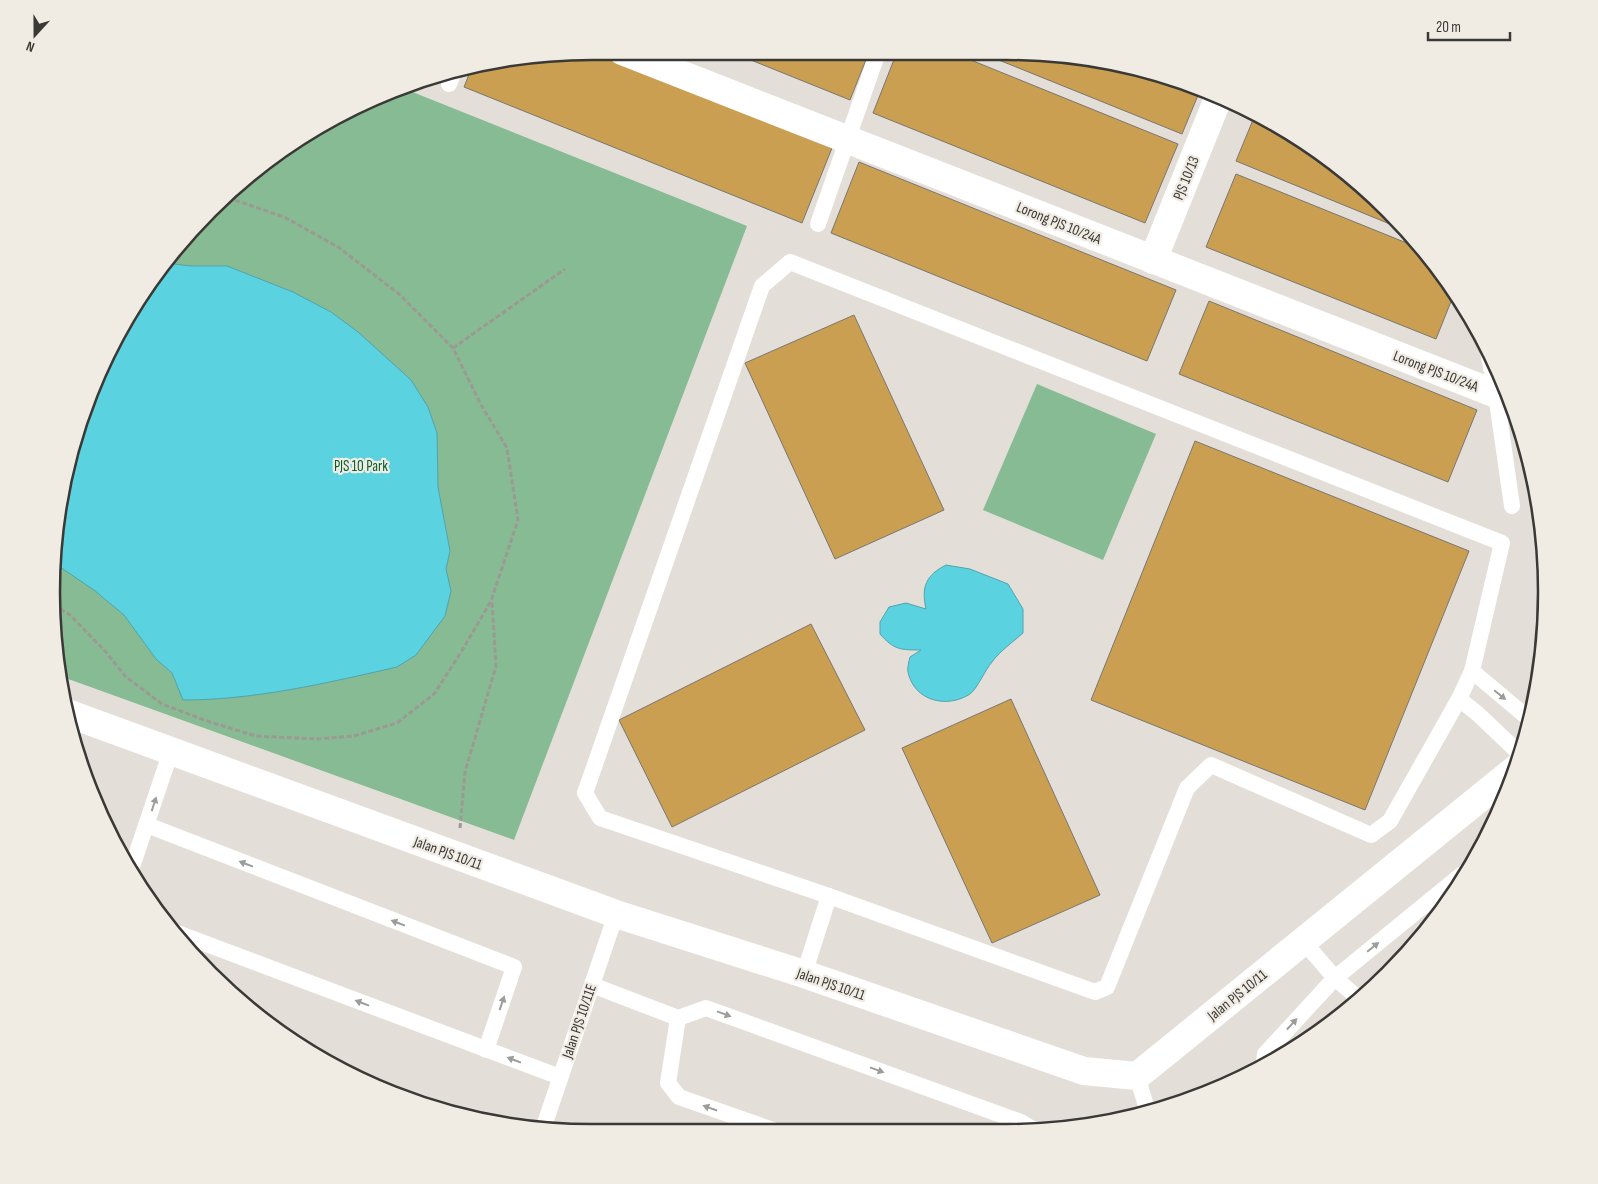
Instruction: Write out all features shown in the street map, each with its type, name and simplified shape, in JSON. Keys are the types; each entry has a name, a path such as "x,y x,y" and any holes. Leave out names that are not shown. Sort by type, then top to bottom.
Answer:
{"street":[{"name":"Lorong PJS 10/24A","path":"645,60 1496,394"},
{"name":"PJS 10/13","path":"1153,260 1216,103"},
{"name":"Jalan PJS 10/11","path":"75,716 616,914 804,974 1084,1071 1137,1076 1505,778"}],"lane":[{"path":"818,224 875,60"},
{"path":"790,262 1502,543 1472,671 1459,699 1390,821 1371,835 1211,765 1187,788 1107,987 1096,992 830,896 600,818 585,793 762,286 790,262"},
{"path":"1493,377 1512,506"},
{"path":"1472,671 1524,714"},
{"path":"1459,699 1515,748"},
{"path":"134,862 171,751"},
{"path":"147,825 514,967 486,1050"},
{"path":"1265,1057 1265,1054 1335,978 1451,883"},
{"path":"804,974 830,896"},
{"name":"Jalan PJS 10/11E","path":"545,1122 616,914"},
{"path":"187,937 560,1077"},
{"path":"1303,941 1335,978 1354,995"},
{"path":"592,985 678,1018 706,1008 1024,1124"},
{"path":"678,1018 668,1083 679,1097 756,1124"},
{"path":"1137,1076 1146,1105"}],"path":[{"path":"60,609 70,615 105,651 125,676 162,704 210,722 256,736 317,739 354,736 397,724 434,694 492,601 518,520 507,448 480,403 453,348 399,294 338,247 284,217 233,199"},
{"path":"453,348 565,269"},
{"path":"460,831 465,772 496,666 492,601"}],"green space":[{"name":"PJS 10 Park","path":"411,92 747,226 514,840 68,679 65,661 61,627 61,557 70,488 78,454 100,388 131,326 170,268 192,241 241,192 268,170 326,131 388,100"},
{"path":"1037,384 1156,434 1103,560 983,510"}],"water":[{"path":"173,264 227,266 293,292 331,312 358,332 411,380 428,407 437,433 438,487 450,551 446,569 451,591 445,616 416,655 397,667 264,694 183,700 172,673 156,659 124,615 94,590 61,568 70,488 78,454 100,388 115,357 131,326"},
{"path":"946,565 970,569 1008,584 1023,609 1023,633 995,658 970,694 961,699 951,701 933,700 924,696 911,682 908,670 910,657 921,650 898,648 880,634 880,622 889,607 906,603 926,609 924,594 927,582 934,573"}],"building":[{"path":"616,60 832,148 802,223 464,87 469,74 488,70 557,61"},
{"path":"751,60 866,60 850,100"},
{"path":"894,60 971,60 1178,144 1145,223 873,113"},
{"path":"999,60 1041,61 1110,70 1144,78 1198,96 1182,134"},
{"path":"1253,121 1272,131 1330,170 1357,192 1390,224 1236,161"},
{"path":"859,162 1176,290 1147,361 831,233"},
{"path":"1236,174 1408,244 1451,301 1436,339 1206,247"},
{"path":"1209,301 1477,410 1448,482 1179,374"},
{"path":"854,315 944,510 835,559 745,363"},
{"path":"1195,441 1469,551 1365,810 1091,700"},
{"path":"811,624 865,730 672,827 619,720"},
{"path":"1011,699 1100,895 992,943 902,748"}]}
